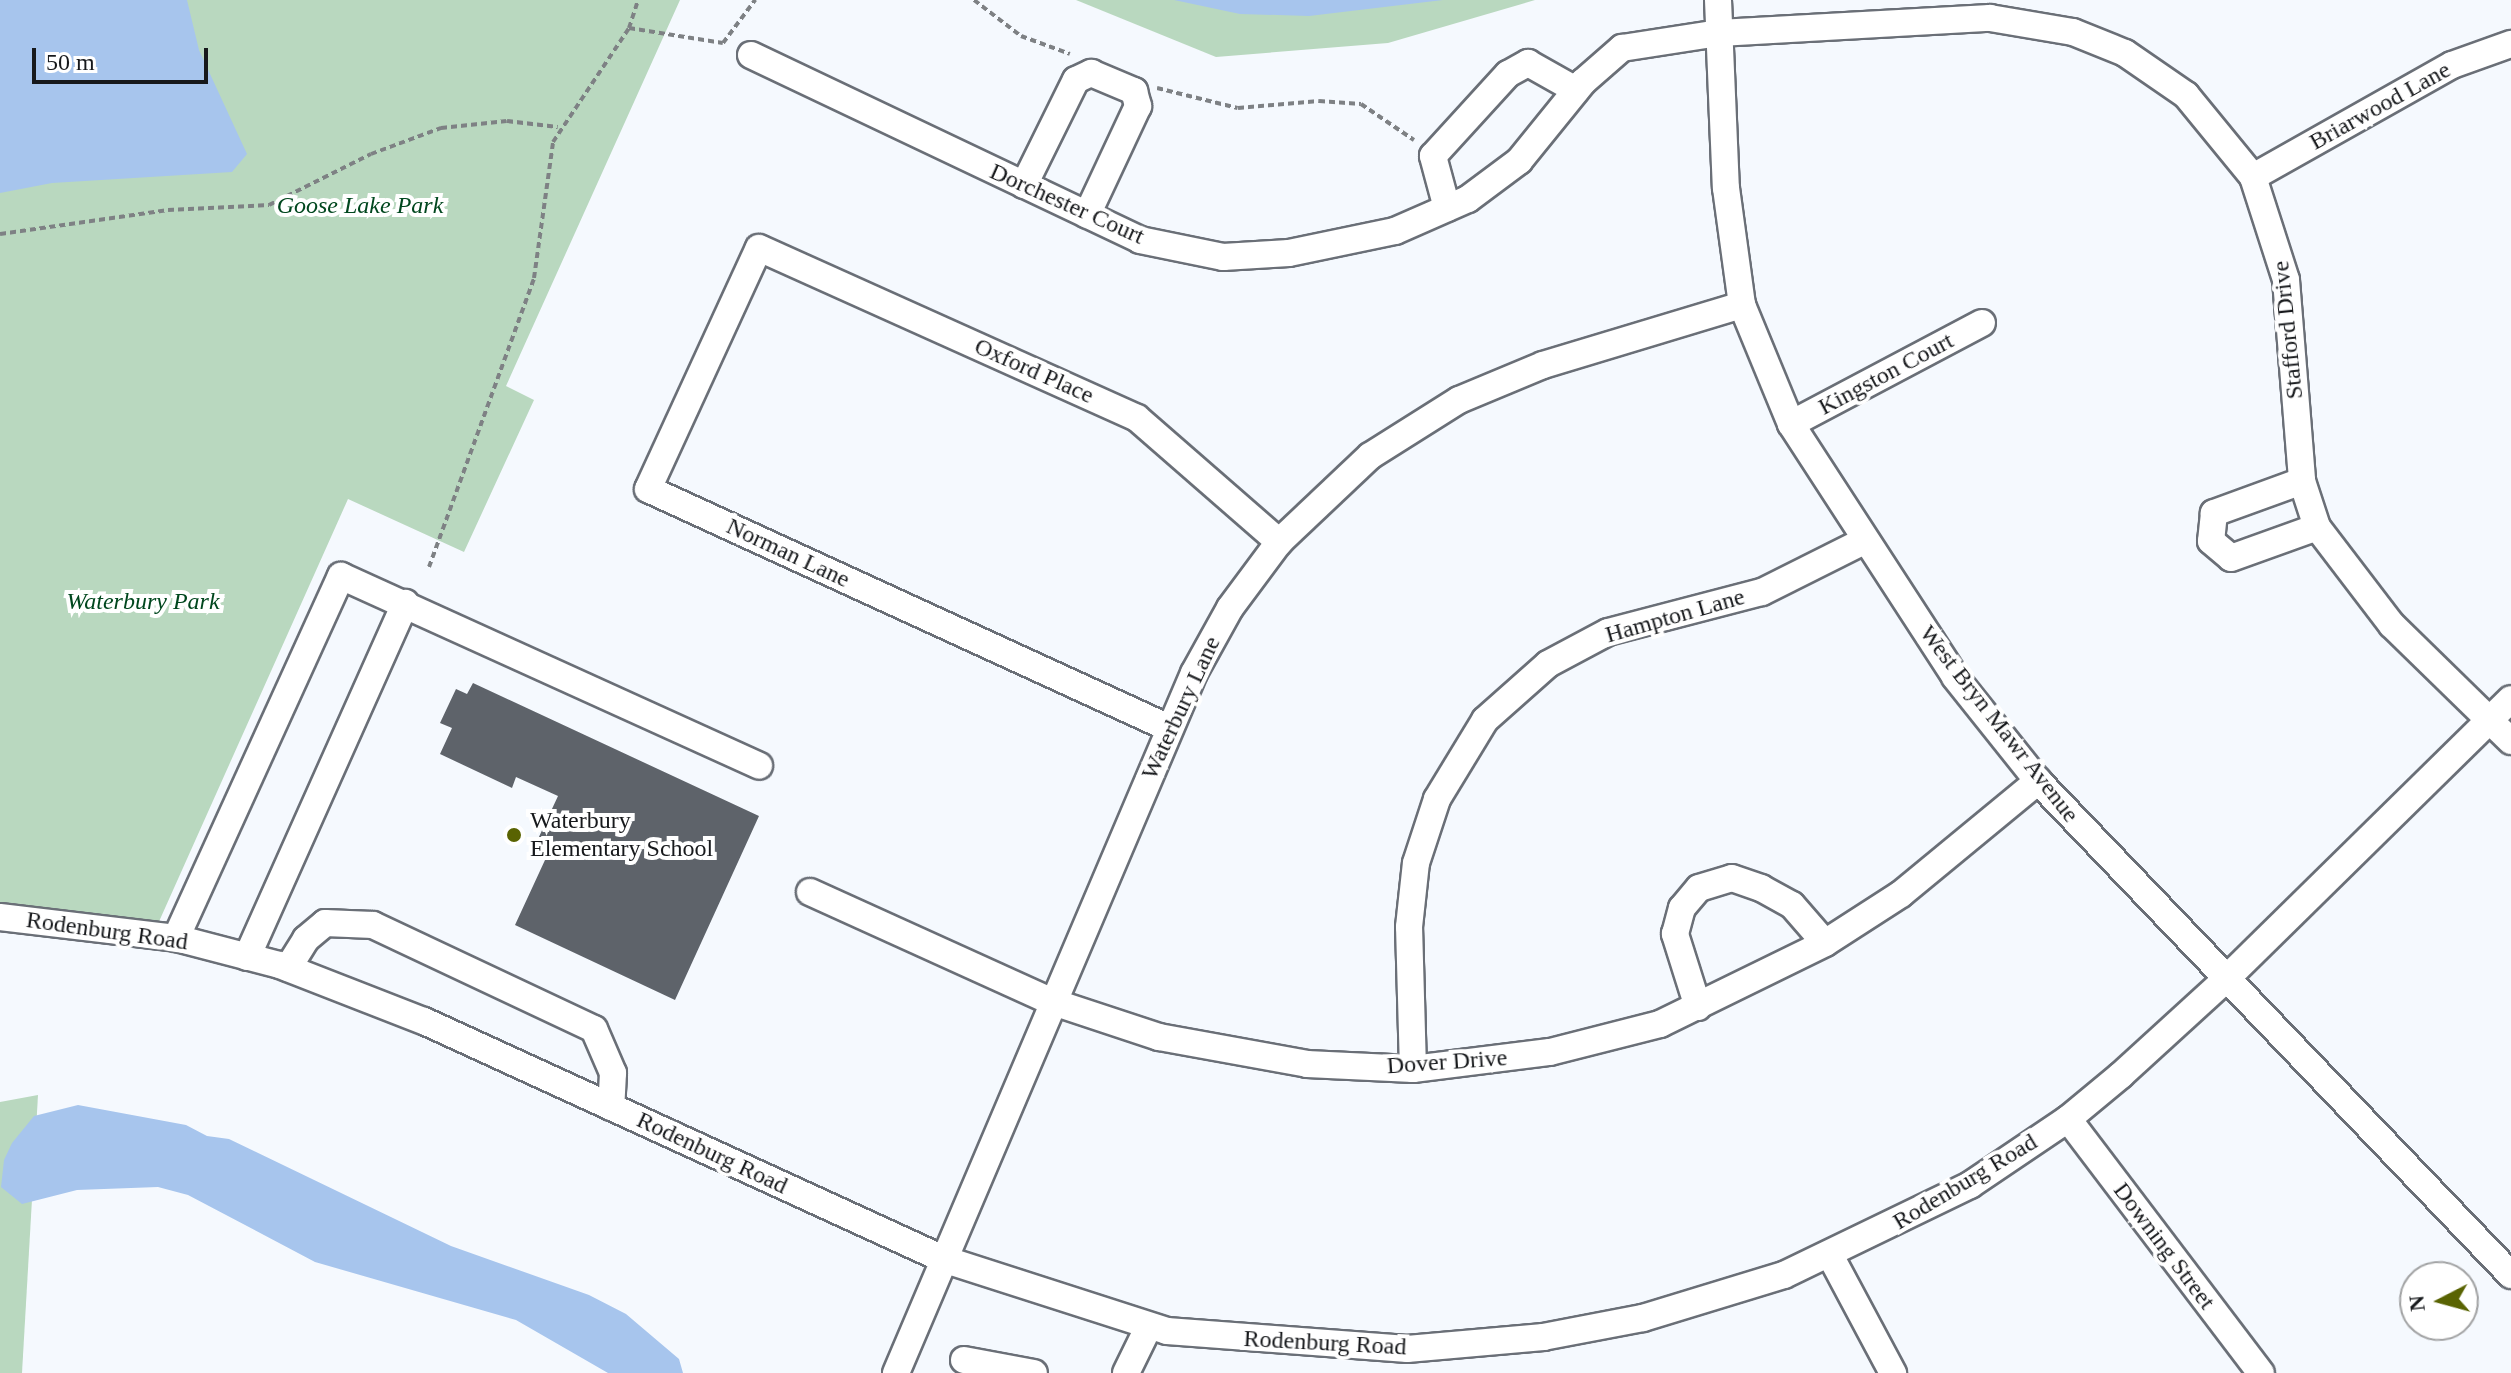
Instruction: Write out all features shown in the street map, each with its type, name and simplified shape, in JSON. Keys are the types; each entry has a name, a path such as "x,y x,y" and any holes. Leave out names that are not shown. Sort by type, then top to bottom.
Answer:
{"street":[{"name":"West Bryn Mawr Avenue","path":"1718,0 1726,188 1742,305 1791,424 1955,677 2038,781 2224,981 2511,1275"},
{"name":"Stafford Drive","path":"1719,33 1990,18 2073,32 2125,53 2186,95 2253,177 2286,280 2302,481 2317,527 2392,625 2511,741"},
{"name":"Dorchester Court","path":"751,55 1140,240 1223,257 1289,253 1395,231 1468,199 1519,161 1576,90 1622,48 1719,33"},
{"name":"Briarwood Lane","path":"2253,177 2452,65 2511,44"},
{"path":"1447,208 1433,156 1508,74 1528,63 1576,90"},
{"path":"1024,185 1076,80 1091,73 1134,91 1138,106 1087,215"},
{"name":"Oxford Place","path":"759,248 1145,422 1279,542"},
{"name":"Norman Lane","path":"759,248 648,489 1169,728"},
{"name":"Waterbury Lane","path":"896,1373 1169,728 1230,608 1279,542 1370,456 1459,400 1543,365 1742,305"},
{"name":"Kingston Court","path":"1791,424 1982,323"},
{"path":"2302,481 2214,513 2211,541 2231,558 2317,527"},
{"name":"Hampton Lane","path":"1413,1069 1409,927 1416,863 1437,799 1485,720 1548,664 1608,632 1762,592 1864,541"},
{"path":"176,938 341,576 759,766"},
{"path":"247,957 405,603"},
{"name":"Rodenburg Road","path":"0,917 176,938 288,968 424,1021 943,1259 1149,1326 1408,1361 1643,1318 1831,1257 1970,1185 2068,1119 2224,981 2492,722 2511,699"},
{"name":"Dover Drive","path":"810,892 1053,1002 1159,1037 1307,1064 1413,1069 1550,1052 1660,1024 1698,1007 1825,943 1901,894 2038,781"},
{"path":"1698,1007 1679,958 1675,934 1682,908 1699,888 1732,878 1761,888 1792,905 1825,943"},
{"path":"288,968 306,939 325,923 373,925 594,1029 613,1073 611,1107"},
{"name":"Downing Street","path":"2068,1119 2261,1373"},
{"path":"1831,1257 1884,1370"},
{"path":"1126,1373 1149,1326"},
{"path":"964,1360 1034,1373"}],"path":[{"path":"429,567 534,278 545,222 548,162 558,127 629,28 638,0"},
{"path":"629,28 723,43 755,0"},
{"path":"974,0 1021,36 1082,59"},
{"path":"1154,87 1238,108 1319,101 1361,104 1418,142"},
{"path":"0,234 168,210 269,205 371,154 441,128 507,121 558,127"}],"green space":[{"name":"Goose Lake Park","path":"0,0 680,0 506,386 534,400 464,552 348,499 157,926 0,917"},
{"path":"1076,0 1535,0 1388,43 1216,57"},
{"path":"38,1095 22,1373 0,1373 0,1102"}],"water":[{"path":"0,0 187,0 199,50 247,154 232,172 52,183 0,193"},
{"path":"1174,0 1443,0 1309,16 1240,14"},
{"path":"78,1105 186,1125 207,1136 229,1139 451,1246 589,1295 626,1314 679,1359 683,1373 608,1373 516,1320 315,1262 188,1195 158,1187 77,1190 22,1204 1,1187 4,1160 12,1143 34,1116"}],"building":[{"path":"473,683 759,816 675,1000 515,925 545,860 531,854 558,796 516,777 512,788 440,754 452,728 440,723 456,689 467,694"}],"place":[{"name":"Waterbury Elementary School","path":"514,835"}],"park label":[{"name":"Waterbury Park","path":"143,602"}]}
